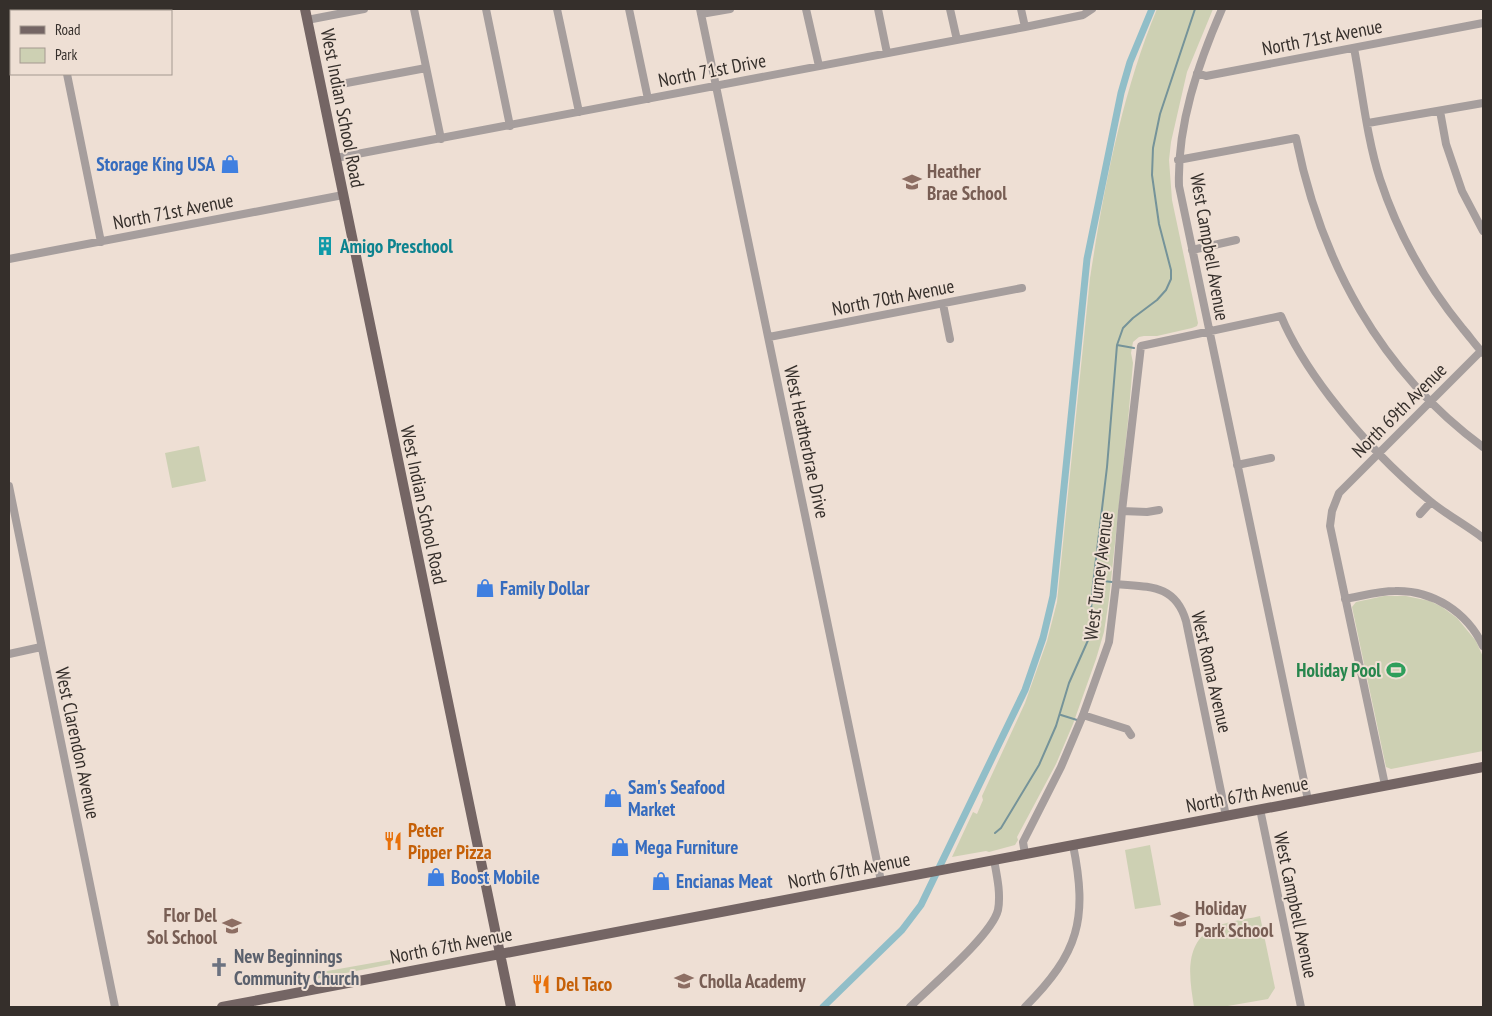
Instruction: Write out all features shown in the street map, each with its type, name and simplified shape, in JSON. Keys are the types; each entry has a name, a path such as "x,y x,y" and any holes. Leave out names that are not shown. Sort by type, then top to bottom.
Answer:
{"main road":[{"name":"West Indian School Road","path":"305,9 511,1007"},
{"name":"North 67th Avenue","path":"222,1007 1483,767"}],"street":[{"path":"307,20 364,9"},
{"path":"414,9 441,139"},
{"path":"486,9 510,126"},
{"path":"557,9 578,112"},
{"path":"629,9 648,99"},
{"path":"701,12 730,9"},
{"path":"806,9 819,66"},
{"path":"878,9 887,53"},
{"path":"950,9 956,40"},
{"path":"1021,9 1025,26"},
{"name":"North 71st Drive","path":"336,158 1083,15 1092,9"},
{"name":"West Campbell Avenue","path":"1222,9 1197,73 1181,141 1178,160 1182,202 1308,800"},
{"name":"West Heatherbrae Drive","path":"701,12 881,881"},
{"name":"North 71st Avenue","path":"1197,73 1206,76 1483,23"},
{"path":"1354,48 1372,148 1380,179 1398,225 1414,257 1447,309 1482,352"},
{"path":"336,85 426,68"},
{"path":"67,75 100,242"},
{"path":"1368,124 1483,103"},
{"path":"1440,111 1446,144 1462,191 1483,231"},
{"path":"1178,160 1296,138 1313,207 1328,248 1364,316 1387,350 1430,401 1483,448"},
{"name":"North 71st Avenue","path":"9,259 343,195"},
{"path":"1192,250 1236,240"},
{"name":"North 70th Avenue","path":"769,337 1022,288"},
{"path":"943,304 950,339"},
{"path":"1209,331 1281,316 1306,363 1352,426 1378,454 1431,502 1483,538"},
{"name":"West Turney Avenue","path":"1025,854 1023,842 1061,767 1083,714 1109,642 1141,346 1209,331"},
{"name":"North 69th Avenue","path":"1345,599 1330,526 1332,511 1340,493 1430,401 1482,352"},
{"path":"1237,465 1271,458"},
{"name":"West Clarendon Avenue","path":"9,486 115,1007"},
{"path":"1420,514 1431,502"},
{"path":"1122,511 1147,512 1159,510"},
{"name":"West Roma Avenue","path":"1116,584 1159,588 1170,595 1181,606 1186,621 1226,816"},
{"path":"1384,785 1345,599 1396,591 1414,592 1431,597 1451,608 1468,622 1483,646"},
{"path":"9,654 41,647"},
{"path":"1083,714 1127,729 1131,735"},
{"name":"West Campbell Avenue","path":"1260,809 1301,1007"},
{"path":"1026,1007 1062,965 1076,933 1080,888 1073,845"},
{"path":"910,1007 982,936 995,918 999,900 994,860"}],"green space":[{"path":"1157,9 1213,9 1187,72 1171,142 1169,160 1172,200 1198,323 1197,326 1192,328 1157,336 1139,337 1133,342 1128,421 1104,632 1073,724 1056,764 1017,837 1018,840 1015,845 989,852 952,857 973,812 977,814 983,800 982,796 1025,703 1047,641 1057,602 1095,244 1108,175 1124,107"},
{"path":"199,446 206,481 172,488 165,453"},
{"path":"1384,596 1406,596 1430,601 1457,618 1476,641 1483,657 1483,751 1391,769 1386,767 1352,607 1356,602"},
{"path":"1150,845 1161,905 1135,909 1125,850"},
{"path":"1260,916 1275,988 1268,999 1222,1007 1194,1007 1190,965 1192,954 1202,936 1222,924"},
{"path":"395,959 396,963 316,979 316,973"},
{"path":"299,971 306,975 307,981 286,984 281,975 291,973 292,976"}],"waterway":[{"path":"823,1007 902,930 921,905 1025,690 1043,638 1053,596 1087,259 1121,93 1130,62 1152,9"},
{"path":"995,833 1001,828 1039,765 1056,726 1069,683 1089,638 1093,584 1107,467 1117,345 1123,328 1157,300 1166,290 1171,279 1171,270 1159,224 1152,175 1153,148 1160,114 1195,9"},
{"path":"1117,345 1134,348"},
{"path":"1094,580 1112,582"},
{"path":"1061,715 1077,720"}],"place":[{"name":"Storage King USA","path":"230,164"},
{"name":"Heather Brae School","path":"912,182"},
{"name":"Amigo Preschool","path":"325,246"},
{"name":"Family Dollar","path":"485,588"},
{"name":"Holiday Pool","path":"1396,670"},
{"name":"Sam's Seafood Market","path":"613,798"},
{"name":"Peter Pipper Pizza","path":"393,841"},
{"name":"Mega Furniture","path":"620,847"},
{"name":"Boost Mobile","path":"436,877"},
{"name":"Encianas Meat","path":"661,881"},
{"name":"Holiday Park School","path":"1180,919"},
{"name":"Flor Del Sol School","path":"232,926"},
{"name":"New Beginnings Community Church","path":"219,967"},
{"name":"Cholla Academy","path":"684,981"},
{"name":"Del Taco","path":"541,984"}]}
